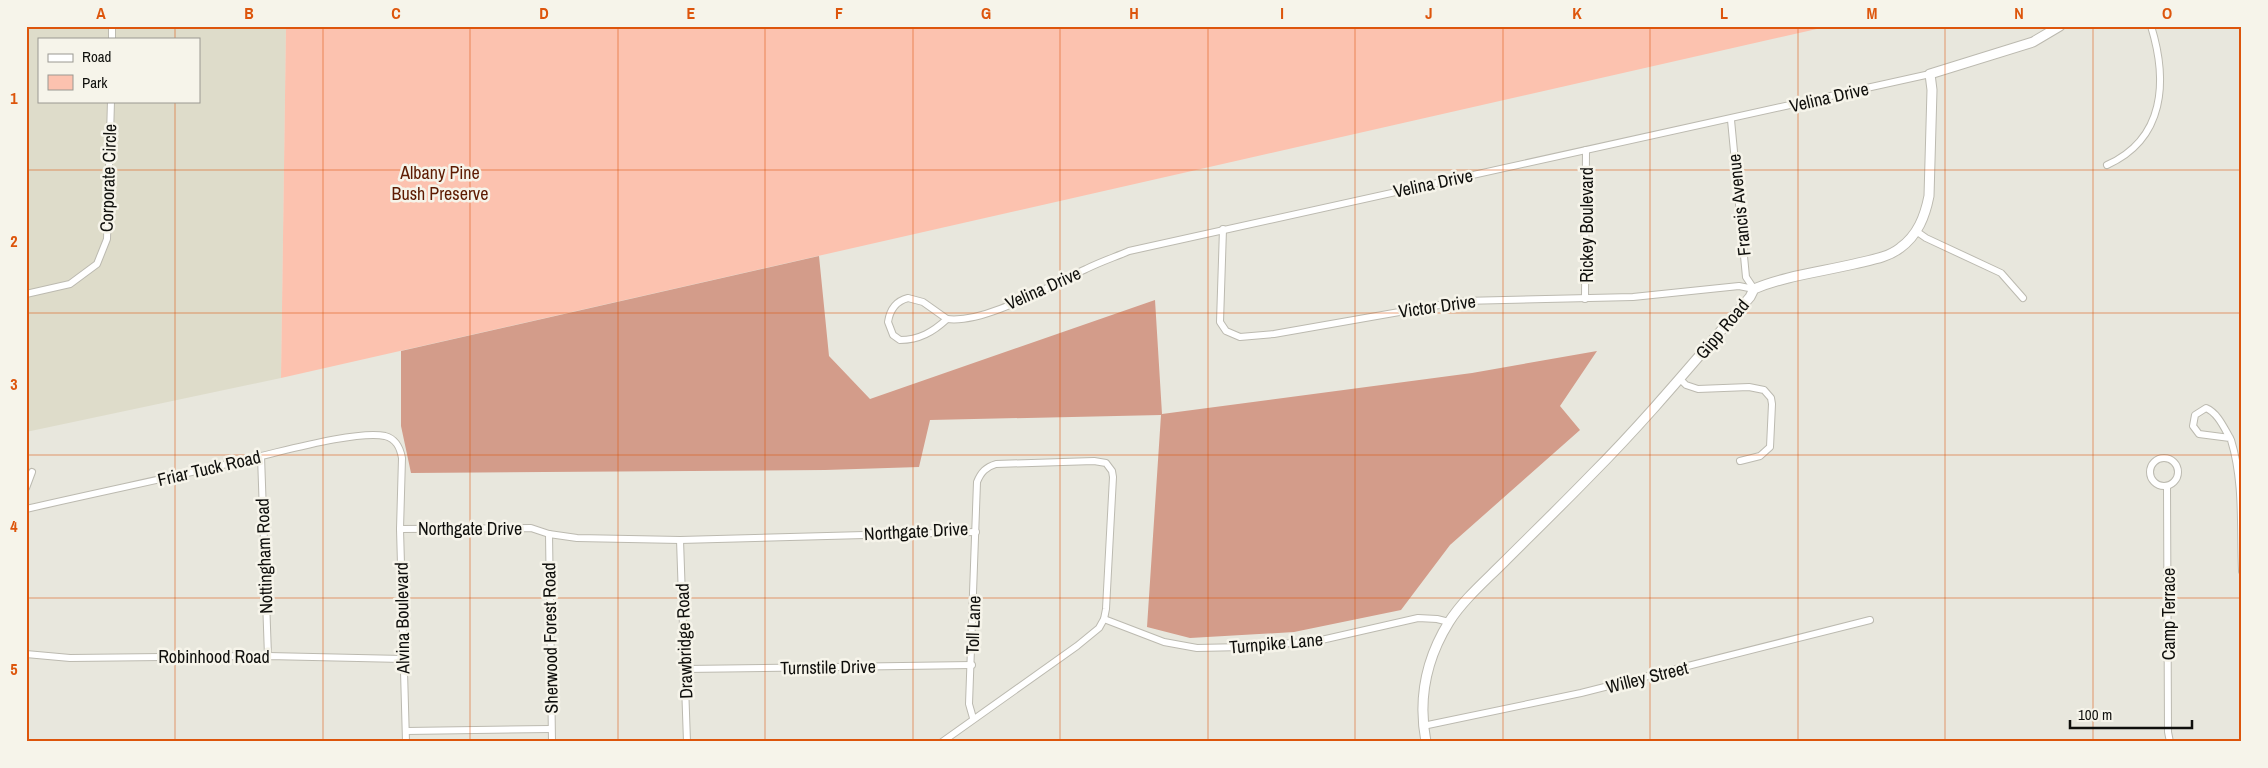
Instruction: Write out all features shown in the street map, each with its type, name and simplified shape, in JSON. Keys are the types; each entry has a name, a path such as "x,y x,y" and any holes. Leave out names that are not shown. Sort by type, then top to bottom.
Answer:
{"street":[{"path":"1930,74 2033,42 2060,26"},
{"path":"2107,165 2124,157 2138,144 2150,126 2159,100 2160,61 2151,26"},
{"name":"Velina Drive","path":"947,319 969,319 1004,307 1129,252 1223,229 1731,120 1930,74"},
{"name":"Gipp Road","path":"1426,742 1422,700 1427,672 1433,654 1449,622 1482,584 1592,475 1750,297 1754,289 1777,280 1883,257 1901,247 1916,231 1926,210 1928,196 1932,90 1930,74"},
{"name":"Corporate Circle","path":"26,294 70,284 98,264 107,239 111,102"},
{"name":"Francis Avenue","path":"1731,120 1746,277 1754,289"},
{"name":"Rickey Boulevard","path":"1586,150 1584,259 1586,299"},
{"name":"Victor Drive","path":"1223,229 1220,322 1226,331 1234,336 1274,334 1462,301 1633,297 1739,286 1754,289"},
{"path":"1916,231 1926,238 2001,273 2023,298"},
{"path":"908,298 923,302 947,319 934,330 907,340 900,340 894,335 888,322 894,306 901,300 908,298"},
{"path":"1679,378 1692,388 1758,387 1769,395 1772,404 1770,447 1760,456 1740,461"},
{"path":"2230,438 2204,436 2196,431 2192,420 2199,411 2206,408 2221,422 2230,438 2237,458 2242,571"},
{"name":"Friar Tuck Road","path":"26,509 261,456 356,437 383,436 392,439"},
{"name":"Alvina Boulevard","path":"392,439 400,447 402,458 400,529 406,742"},
{"name":"Nottingham Road","path":"261,456 268,656"},
{"name":"Camp Terrace","path":"2167,459 2174,464 2177,473 2174,482 2167,487 2159,485 2153,480 2150,468 2156,460 2167,459"},
{"name":"Northgate Drive","path":"400,529 531,528 549,534 577,538 680,540 976,532 977,482 979,476 989,466 996,464 1094,461 1106,463 1112,471 1113,477 1109,564 1104,619"},
{"path":"26,488 32,472"},
{"name":"Camp Terrace","path":"2167,487 2168,722 2170,742"},
{"name":"Toll Lane","path":"973,718 970,704 976,532"},
{"name":"Sherwood Forest Road","path":"549,534 552,742"},
{"name":"Drawbridge Road","path":"680,540 687,742"},
{"name":"Turnpike Lane","path":"1104,619 1164,642 1197,648 1244,647 1317,641 1418,618 1449,622"},
{"path":"942,742 973,718 1077,646 1090,636 1104,619"},
{"name":"Willey Street","path":"1423,726 1581,693 1870,620"},
{"name":"Robinhood Road","path":"26,654 70,658 268,656 403,659"},
{"name":"Turnstile Drive","path":"685,669 972,665"},
{"path":"406,731 551,729"}],"shaded area":[{"path":"26,26 286,26 281,378 26,432"},
{"path":"819,256 829,356 870,399 1155,300 1162,414 1472,373 1597,351 1560,406 1580,430 1450,545 1401,610 1294,632 1190,638 1147,627 1161,415 930,420 919,467 825,470 411,473 401,426 401,351"}],"green space":[{"name":"Albany Pine Bush Preserve","path":"286,26 1830,26 281,378"}]}
